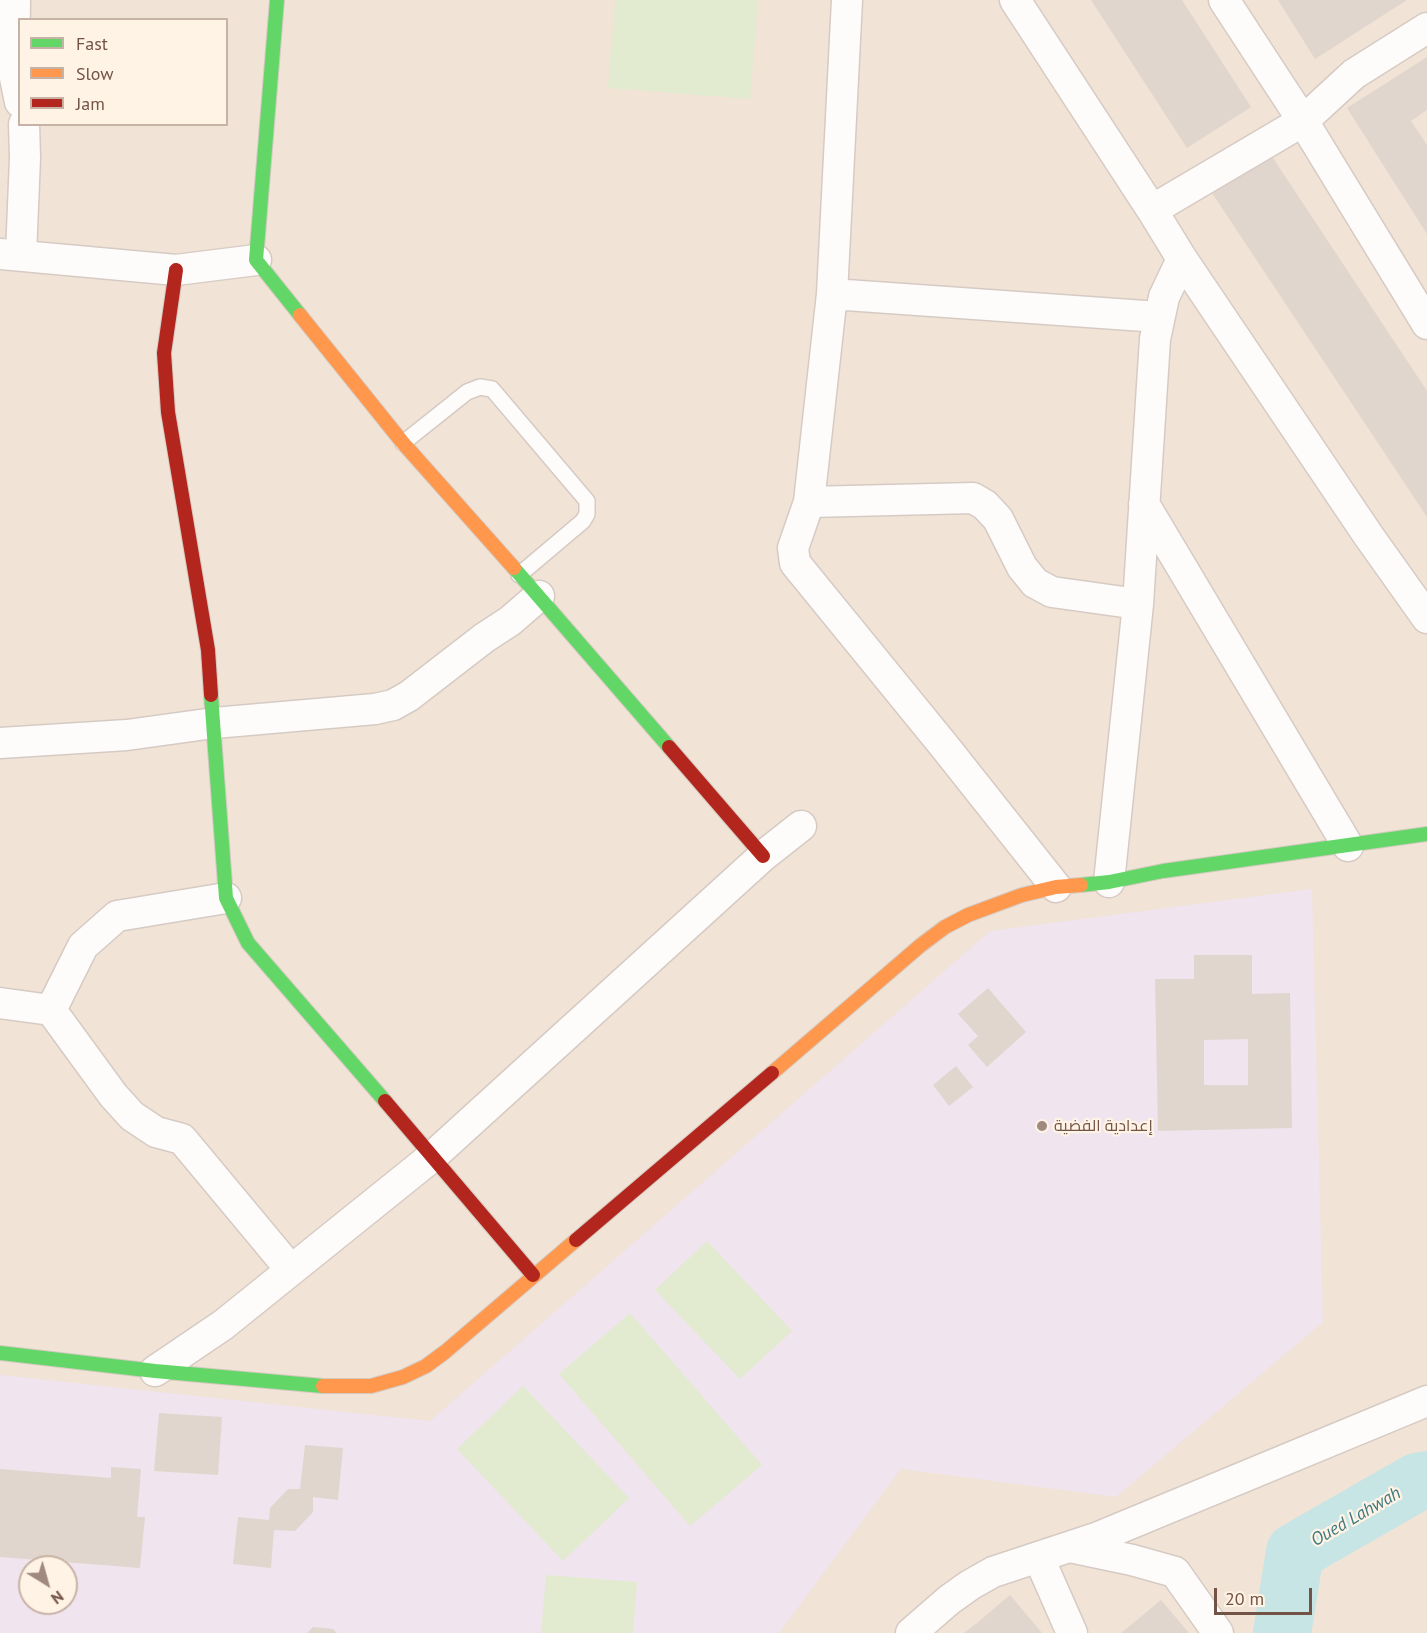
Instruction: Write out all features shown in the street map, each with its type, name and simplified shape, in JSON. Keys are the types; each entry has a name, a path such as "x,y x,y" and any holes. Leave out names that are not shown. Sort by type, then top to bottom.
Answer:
{"street":[{"path":"15,0 15,73 18,90"},
{"path":"277,0 256,261 403,443 762,856"},
{"path":"847,0 832,294 809,502 793,548 795,563 1056,887"},
{"path":"1015,0 1182,259 1361,525 1427,618"},
{"path":"1224,0 1303,121 1427,323"},
{"path":"1152,210 1303,121 1354,74 1427,28"},
{"path":"24,126 25,158 10,255 176,270 256,261"},
{"path":"1109,882 1138,604 1155,339 1164,297 1182,259"},
{"path":"176,270 164,353 168,412 208,650 226,898 248,944 433,1156 533,1275"},
{"path":"832,294 1159,317"},
{"path":"809,502 973,498 998,519 1022,567 1035,583 1052,592 1138,604"},
{"path":"1144,504 1348,846"},
{"path":"0,743 127,735 214,723 368,710 393,705 409,696 484,638 510,621 529,586"},
{"path":"155,1371 223,1326 433,1156 762,856 801,826"},
{"path":"0,1353 155,1371 333,1387 371,1386 403,1377 426,1366 445,1352 921,945 945,927 987,907 1056,887 1109,882 1163,871 1427,834"},
{"path":"51,1010 83,946 117,916 226,898"},
{"path":"0,1004 51,1010 113,1095 132,1116 156,1132 182,1139 291,1270"},
{"path":"911,1633 970,1585 993,1572 1096,1538 1427,1401"},
{"path":"1070,1546 1175,1572 1218,1633"},
{"path":"1039,1558 1072,1633"}],"lane":[{"path":"403,443 467,392 480,387 492,389 586,501 587,514 583,521 529,586"}],"shaded area":[{"path":"0,0 1427,0 1427,1633 0,1633"},
{"name":"إعدادية الفضية","path":"1312,889 1323,1322 1116,1497 901,1469 779,1633 0,1633 0,1375 430,1421 990,931"}],"green space":[{"path":"615,0 758,0 750,99 608,88"},
{"path":"707,1241 792,1331 740,1379 655,1290"},
{"path":"630,1313 762,1465 690,1526 559,1374"},
{"path":"523,1386 629,1498 563,1561 457,1449"},
{"path":"546,1575 637,1582 633,1633 541,1633"}],"building":[{"path":"1091,0 1182,0 1251,107 1187,148"},
{"path":"1278,0 1407,0 1315,59"},
{"path":"1427,57 1427,110 1411,121 1427,145 1427,234 1347,108"},
{"path":"1271,155 1427,391 1427,517 1212,193"},
{"path":"1194,955 1252,955 1252,994 1290,993 1292,1128 1158,1131 1155,979 1194,979","holes":["1248,1039 1248,1085 1204,1085 1204,1040"]},
{"path":"988,988 1026,1032 987,1067 968,1045 978,1036 958,1014"},
{"path":"956,1066 973,1087 949,1106 933,1085"},
{"path":"159,1413 222,1417 218,1475 154,1471"},
{"path":"305,1445 343,1448 338,1500 313,1497 313,1512 295,1531 274,1530 271,1568 233,1564 238,1517 269,1520 270,1508 288,1489 300,1489"},
{"path":"111,1467 141,1469 137,1517 145,1517 140,1568 78,1563 78,1555 18,1555 18,1558 0,1557 0,1469 111,1478"},
{"path":"1010,1595 1042,1633 964,1633 977,1623"},
{"path":"1161,1600 1189,1633 1121,1633 1131,1625"},
{"path":"313,1627 333,1629 337,1633 307,1633"}],"waterway":[{"name":"Oued Lahwah","path":"1282,1633 1295,1552 1417,1482 1427,1480"}],"traffic: fast":[{"path":"277,0 256,260 300,315"},
{"path":"514,568 669,747"},
{"path":"211,695 226,898 248,943 385,1101"},
{"path":"1081,885 1163,871 1427,834"},
{"path":"0,1353 155,1371 323,1386"}],"traffic: slow":[{"path":"300,315 403,443 514,568"},
{"path":"772,1073 945,927 968,915 1022,895 1056,887 1081,885"},
{"path":"323,1386 371,1386 403,1377 426,1366 576,1240"}],"traffic: jam":[{"path":"176,270 164,353 168,412 208,650 211,695"},
{"path":"669,747 763,856"},
{"path":"576,1240 772,1073"},
{"path":"385,1101 533,1275"}],"place":[{"name":"إعدادية الفضية","path":"1042,1126"}]}
